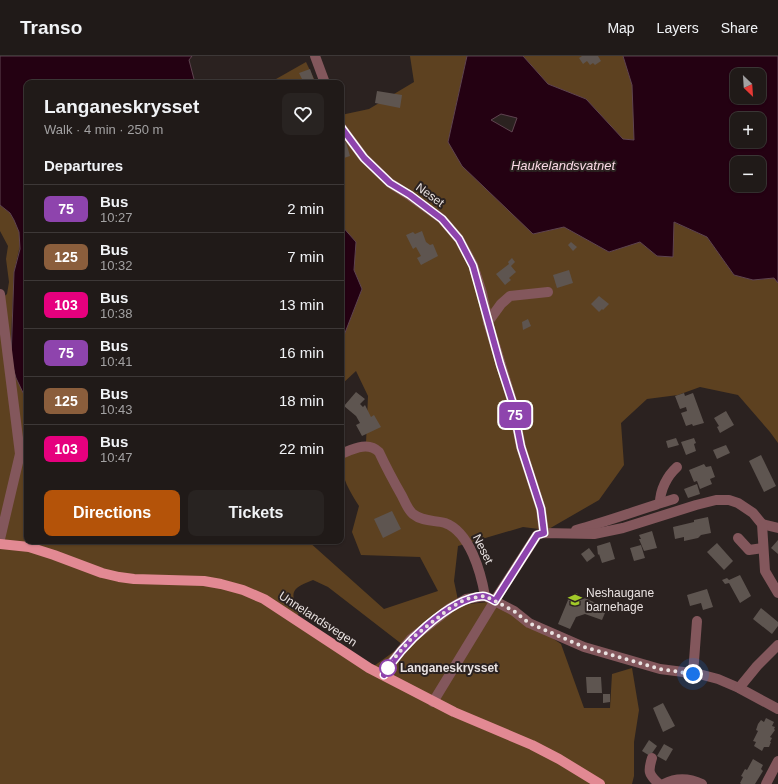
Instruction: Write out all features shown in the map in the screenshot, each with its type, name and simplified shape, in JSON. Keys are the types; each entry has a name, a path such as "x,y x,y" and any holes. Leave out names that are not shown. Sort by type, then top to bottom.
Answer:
{"main road":[{"name":"Unnelandsvegen","path":"0,544 28,547 102,573 119,577 134,579 204,581 243,590 264,600 369,668 433,702 559,759 600,784"}],"street":[{"path":"315,56 324,80"},
{"name":"Neset","path":"344,131 364,158 390,183 410,195 442,219 459,239 473,266 512,401 521,447 541,509 544,533"},
{"path":"488,322 501,304 510,296 548,292"},
{"path":"0,294 20,454 0,539"},
{"name":"Neset","path":"344,453 368,446 374,448 378,452 412,514 426,520 445,523 457,529 466,541 476,562 485,596"},
{"path":"660,503 665,483 677,467"},
{"path":"564,534 601,524 630,512 674,499"},
{"path":"433,702 537,535 544,533 594,534 623,528 716,500 729,500 738,503 752,513 762,524 778,528"},
{"path":"762,524 765,570 778,593"},
{"path":"738,538 749,550 763,548"},
{"path":"384,675 390,663 411,639 450,608 466,599 485,596 514,611 529,623 584,647 660,669 718,679 778,708"},
{"path":"693,674 697,621"},
{"path":"739,688 757,666 778,645"},
{"path":"652,758 650,772 659,784"},
{"path":"766,784 778,761"},
{"path":"664,784 682,778 702,784"}],"shaded area":[{"path":"410,56 467,56 448,142 533,234 564,227 609,252 640,242 657,256 673,257 673,222 707,237 734,275 753,280 774,278 778,283 778,443 738,395 700,387 678,395 647,399 621,423 624,465 599,500 547,530 523,527 458,546 454,581 459,605 498,601 561,644 584,708 610,708 612,674 632,668 639,710 634,742 634,776 632,784 0,784 0,300 7,294 9,282 6,259 8,246 0,231 0,205 10,213 14,220 19,232 20,245 14,272 11,337 13,369 24,394 24,544 311,544 384,609 438,591 420,557 361,555 352,532 359,506 349,490 344,478 344,458 366,443 368,396 356,371 344,382 344,335 362,289 354,270 356,242 344,228 344,114 369,109 414,82","holes":["313,580 328,587 403,645 367,671 297,617 299,613 293,596 294,592 300,586"]},
{"path":"523,56 623,56 632,85 635,140 623,139 586,99 548,84"},
{"path":"306,62 315,80 274,80"}],"water":[{"path":"0,56 192,56 189,60 194,80 24,80 24,395 16,378 11,360 14,272 20,249 19,232 10,213 0,205"},
{"name":"Haukelandsvatnet","path":"467,56 523,56 548,84 586,99 623,139 634,140 632,85 623,56 778,56 778,283 774,278 753,280 734,275 707,237 674,222 673,257 657,256 640,242 609,252 564,227 533,234 462,166 448,142","holes":["501,114 517,118 512,132 491,120"]},
{"path":"344,228 356,242 354,270 362,289 344,335"}],"building":[{"path":"582,56 598,56 601,61 595,65 593,63 590,65 587,61 583,64 579,58"},
{"path":"310,69 314,80 299,80 302,79 299,73"},
{"path":"377,91 402,95 400,108 375,103"},
{"path":"346,142 350,156 344,158 344,143"},
{"path":"422,231 426,242 430,245 433,244 438,256 421,265 417,258 421,256 416,247 413,249 406,235 413,232 415,234"},
{"path":"571,242 577,247 573,251 568,245"},
{"path":"512,258 515,262 511,266 516,272 509,278 511,280 505,285 496,274 509,264 508,262"},
{"path":"569,270 573,283 557,288 553,275"},
{"path":"599,296 609,304 599,312 591,304"},
{"path":"528,319 531,326 523,330 522,322"},
{"path":"356,392 365,399 360,404 363,407 365,405 371,417 374,415 381,427 362,436 356,425 360,423 356,416 344,406"},
{"path":"684,393 685,396 693,393 704,423 686,426 681,413 687,411 686,407 680,409 675,396"},
{"path":"726,411 734,425 720,433 717,427 719,426 714,418"},
{"path":"676,438 679,445 668,448 666,441"},
{"path":"694,438 696,443 694,444 696,451 686,455 681,442"},
{"path":"726,445 730,453 717,459 713,450"},
{"path":"761,455 776,486 764,492 749,461"},
{"path":"704,464 706,467 711,466 715,477 710,479 712,484 700,489 697,481 694,482 689,470"},
{"path":"697,484 700,494 688,498 684,489"},
{"path":"392,511 401,529 383,538 374,519"},
{"path":"708,517 711,533 684,541 684,537 675,539 673,527"},
{"path":"652,531 657,548 644,551 639,535"},
{"path":"778,540 778,554 771,548"},
{"path":"610,542 615,559 602,563 599,554 598,555 597,546"},
{"path":"717,543 733,561 724,570 707,552"},
{"path":"641,545 645,558 634,561 630,548"},
{"path":"589,548 595,556 587,562 581,554"},
{"path":"740,575 751,596 740,603 729,583 725,584 722,580 727,578 729,580"},
{"path":"707,589 713,607 703,610 701,603 690,606 687,595"},
{"path":"577,593 578,595 607,608 602,620 585,614 576,617 570,629 558,624 568,600 567,598"},
{"path":"761,608 778,622 778,626 772,634 753,619"},
{"path":"586,677 601,677 602,693 587,693"},
{"path":"603,694 610,694 610,702 603,703"},
{"path":"663,703 675,726 663,732 653,708"},
{"path":"766,718 774,722 772,726 775,727 775,730 770,737 772,738 769,747 764,747 762,751 754,746 756,742 753,741 758,731 756,730 758,724 761,720 764,722"},
{"path":"649,740 657,746 650,756 642,751"},
{"path":"664,744 673,749 666,761 657,756"},
{"path":"753,759 763,765 761,769 763,771 755,784 741,784 740,783 743,777 741,776 745,769 747,770"}],"bus line":[{"name":"75","path":"344,132 364,158 390,183 410,195 442,219 459,239 473,266 482,293 488,322 500,364 512,401 521,447 541,509 544,533 537,535 511,573 495,601 485,596 466,599 450,608 411,639 390,663 384,675"}],"place":[{"name":"Neshaugane barnehage","path":"575,600"},
{"name":"Langaneskrysset","path":"388,668"}],"route":[{"path":"388,668 390,663 411,639 450,608 466,599 485,596 514,611 529,623 600,653 660,669 693,674"}]}
